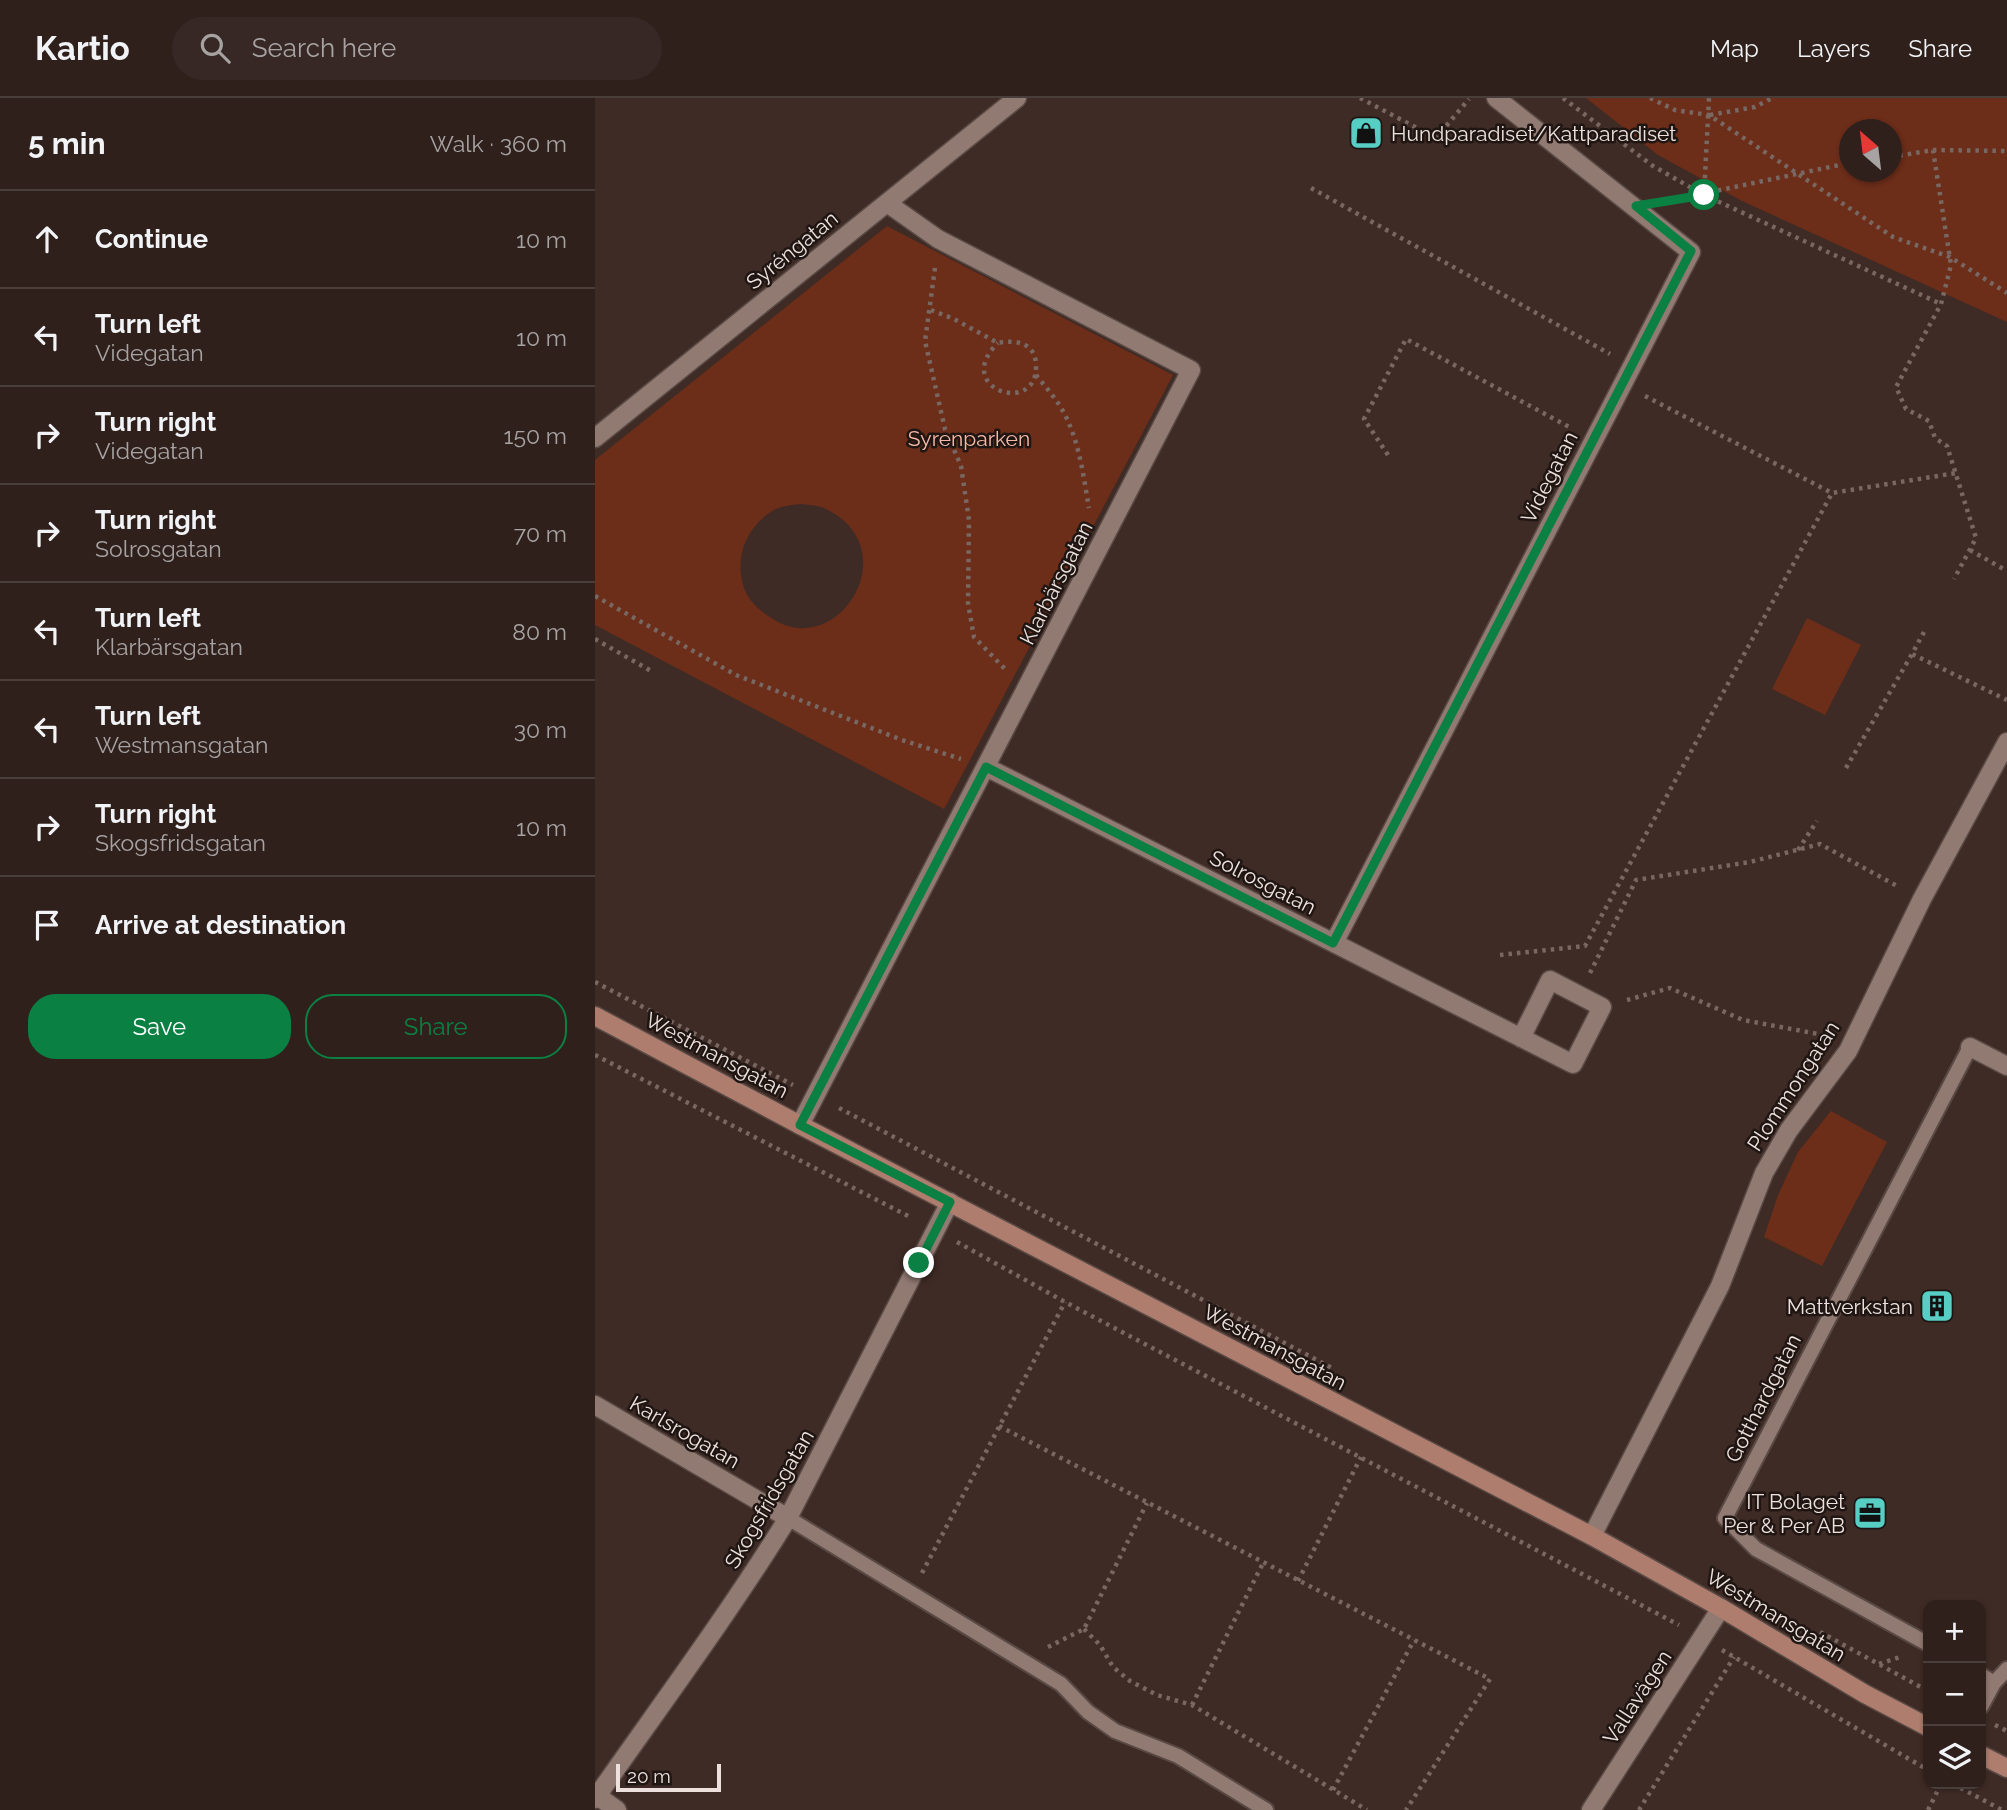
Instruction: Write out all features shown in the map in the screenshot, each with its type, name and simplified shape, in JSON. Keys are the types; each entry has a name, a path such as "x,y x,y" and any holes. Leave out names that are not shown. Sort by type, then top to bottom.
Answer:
{"street":[{"name":"Syréngatan","path":"595,438 1017,98"},
{"name":"Videgatan","path":"1333,943 1691,251 1496,98"},
{"name":"Klarbärsgatan","path":"800,1125 1191,370 938,239 887,203"},
{"name":"Plommongatan","path":"1592,1536 1720,1286 1764,1172 1789,1130 1848,1051 1922,899 2007,742"},
{"name":"Solrosgatan","path":"986,767 1573,1064 1602,1007"},
{"path":"1521,1038 1550,980 1602,1007"},
{"name":"Westmansgatan","path":"595,1016 1592,1536 1721,1608 1865,1694 1926,1726"},
{"path":"1970,1047 2007,1066"},
{"name":"Skogsfridsgatan","path":"596,1796 698,1654 788,1518 950,1202"},
{"name":"Karlsrogatan","path":"595,1405 788,1518"},
{"name":"Vallavägen","path":"1591,1810 1721,1608"},
{"path":"1986,1758 2007,1768"},
{"path":"596,1796 617,1810"}],"lane":[{"name":"Gotthardgatan","path":"1923,1641 1756,1549 1725,1518 1970,1047"},
{"path":"788,1518 1061,1684 1088,1712 1115,1731 1178,1756 1266,1810"},
{"path":"1987,1679 2007,1669"}],"path":[{"path":"1360,98 1436,138 1469,98"},
{"path":"1563,98 1653,166 1704,195 1941,304"},
{"path":"1650,98 1675,110 1709,115 1755,107 1772,98"},
{"path":"1704,195 1709,98"},
{"path":"1709,115 1893,237 1950,257 2007,293"},
{"path":"1933,150 1951,265 1941,304 1896,387 1906,409 1929,421 1935,438 1947,446 1976,538 1954,579"},
{"path":"1902,155 1933,150 2007,151"},
{"path":"1636,206 1704,195 1839,165"},
{"path":"1311,188 1632,366"},
{"path":"938,239 925,341 944,429 961,466 969,520 968,603 974,637 1027,689"},
{"path":"931,310 954,319 997,343"},
{"path":"1388,454 1364,419 1406,339 1593,440"},
{"path":"1013,340 1027,346 1036,359 1036,375 1028,387 1015,394 999,392 988,383 983,368 987,354 997,343 1013,340"},
{"path":"1036,375 1060,407 1070,427 1082,465 1089,510 1108,531"},
{"path":"1623,384 1832,493 1956,472"},
{"path":"1500,955 1585,946 1832,493"},
{"path":"1970,550 2007,571"},
{"path":"595,596 736,675 902,740 986,767"},
{"path":"1846,768 1924,632"},
{"path":"595,639 651,671"},
{"path":"1912,654 2007,700"},
{"path":"1798,850 1817,821"},
{"path":"1579,995 1636,880 1750,862 1820,845 1922,899"},
{"path":"595,982 1250,1324"},
{"path":"1602,1007 1670,988 1743,1020 1816,1032 1852,1042"},
{"path":"595,1055 936,1231 1065,1302 1702,1637 1923,1767"},
{"path":"912,1592 1065,1302"},
{"path":"999,1426 1490,1679 1406,1810"},
{"path":"1298,1581 1361,1457"},
{"path":"1024,1660 1084,1629 1147,1503"},
{"path":"1192,1705 1263,1563"},
{"path":"1084,1629 1100,1645 1113,1667 1130,1681 1157,1695 1192,1705 1367,1810"},
{"path":"1813,1629 1923,1688"},
{"path":"1333,1790 1414,1640"},
{"path":"1639,1810 1734,1657"},
{"path":"1928,1810 1938,1789"},
{"path":"1962,1789 2002,1810"}],"green space":[{"path":"1586,98 2007,98 2007,322 1742,201 1658,155"},
{"name":"Syrenparken","path":"887,226 1173,375 944,809 595,625 595,460","holes":["803,504 826,509 850,527 861,549 862,572 855,595 840,613 820,625 797,628 773,619 752,602 744,588 741,565 745,544 764,517 774,510"]},
{"path":"1807,618 1861,645 1825,715 1772,689"},
{"path":"1831,1111 1887,1142 1822,1266 1764,1237 1778,1195 1798,1152"}],"place":[{"name":"Hundparadiset/Kattparadiset","path":"1366,133"},
{"name":"Mattverkstan","path":"1937,1306"},
{"name":"IT Bolaget Per & Per AB","path":"1870,1513"}],"route":[{"path":"919,1263 950,1202 800,1125 986,767 1333,943 1691,251 1636,206 1704,195"}]}
